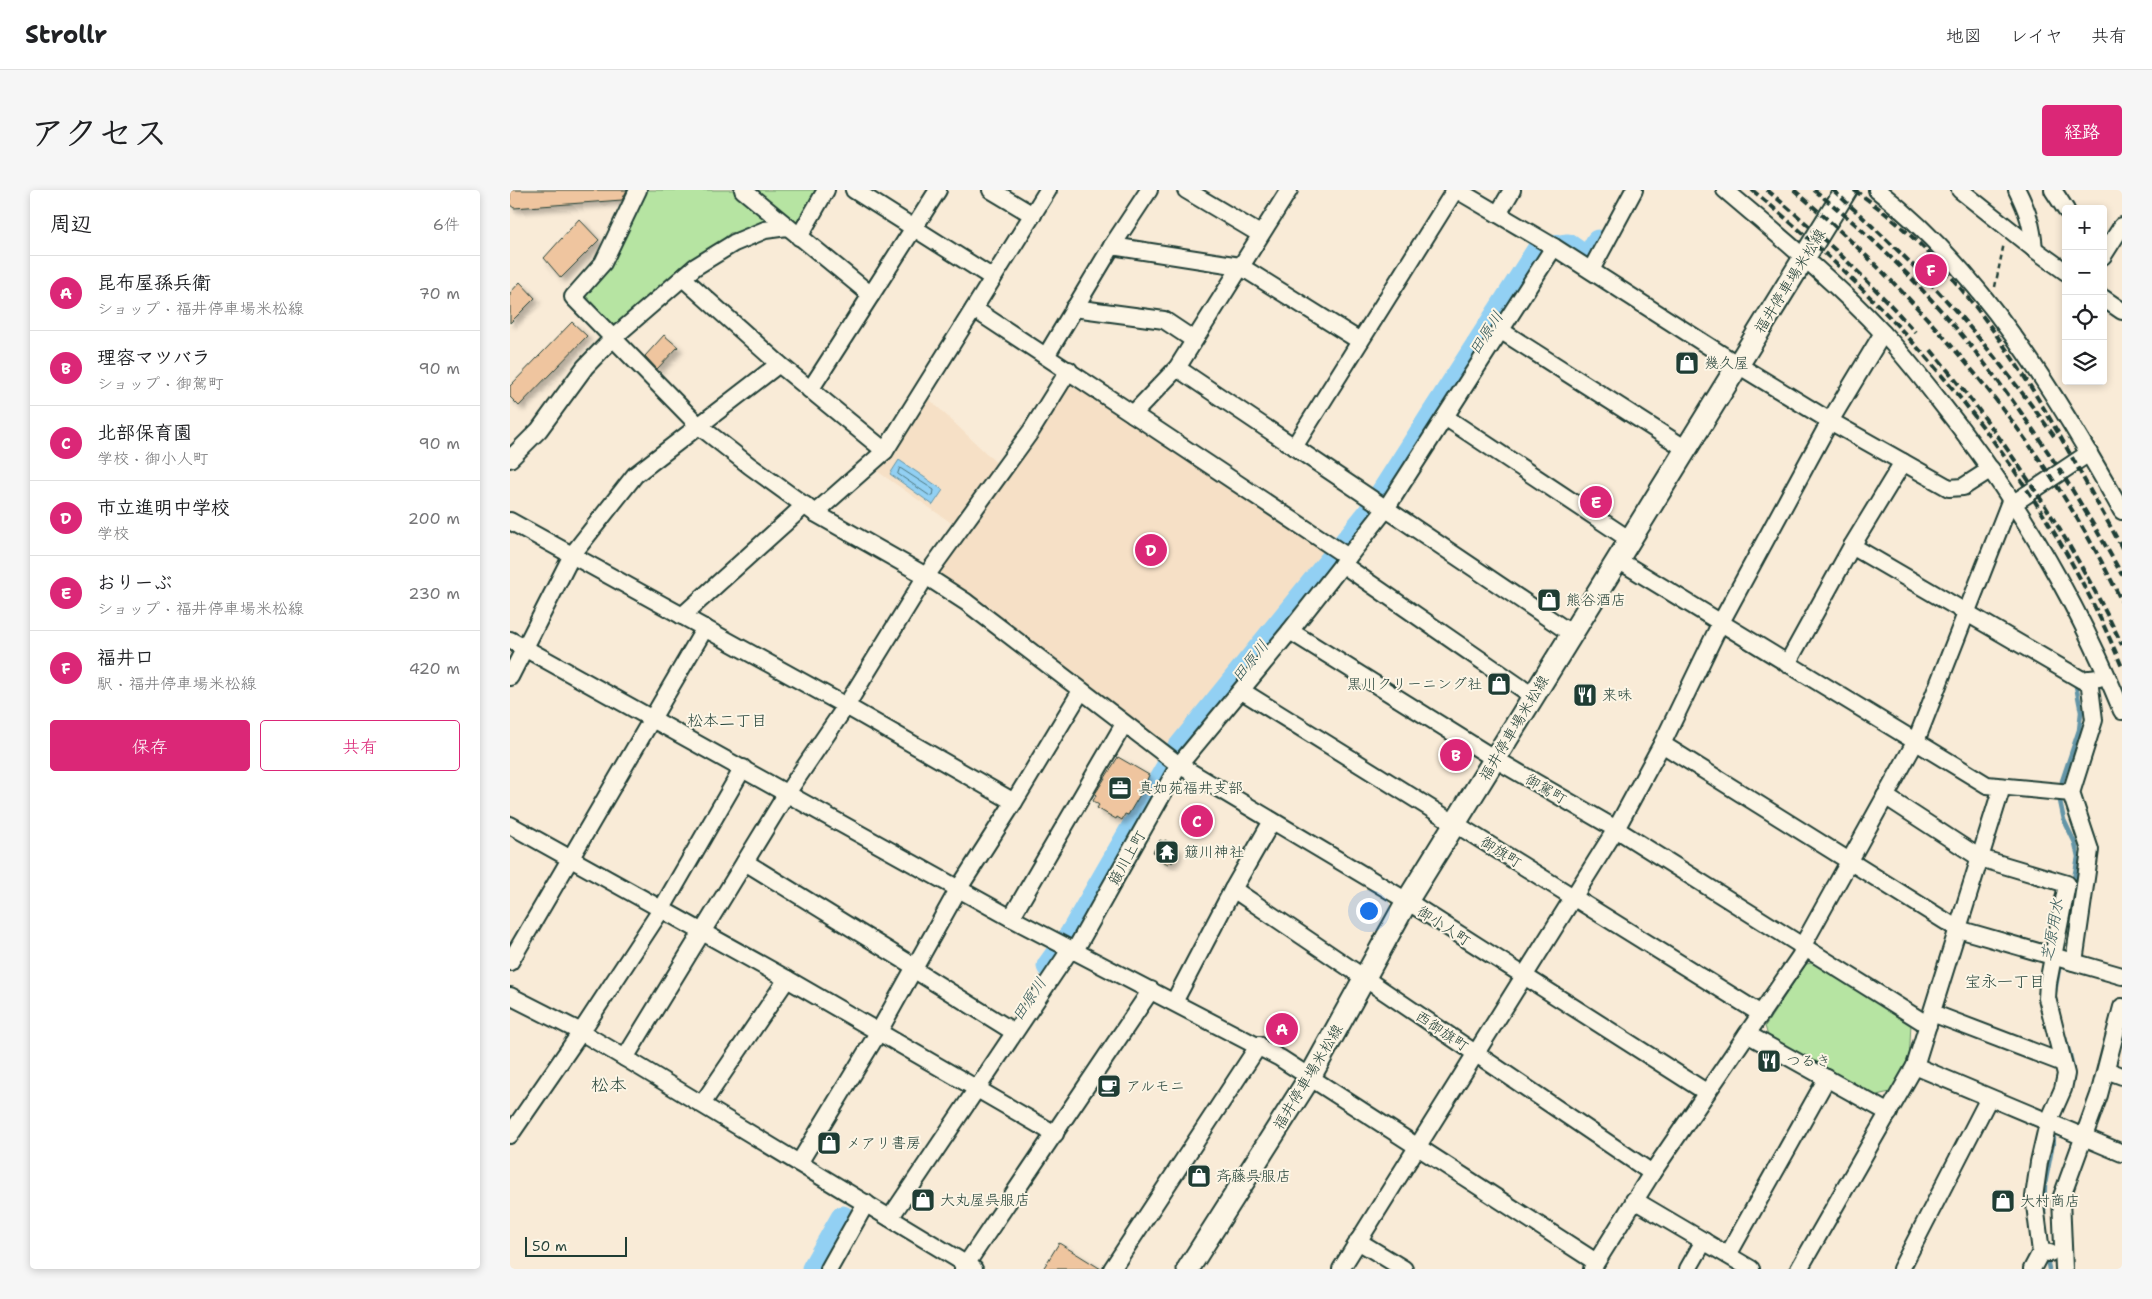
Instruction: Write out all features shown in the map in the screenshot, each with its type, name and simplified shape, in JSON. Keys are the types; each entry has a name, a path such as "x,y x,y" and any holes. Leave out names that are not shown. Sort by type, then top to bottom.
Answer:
{"main road":[{"name":"福井停車場米松線","path":"1188,1269 1310,1077 1406,902 1846,190"}],"street":[{"name":"御小人町","path":"638,190 603,263 573,297 698,425 750,466 810,509 926,576 974,608 1179,765 1406,902 1706,1092"},
{"path":"743,190 870,295"},
{"path":"793,232 826,190"},
{"path":"854,190 993,278"},
{"path":"810,390 938,190"},
{"path":"991,190 1032,215"},
{"path":"682,616 810,509 885,452 1048,190"},
{"path":"1046,356 1148,190"},
{"path":"1186,190 1260,234"},
{"path":"1133,414 1176,368 1288,190"},
{"path":"1294,447 1456,190 1554,247 1738,365 1830,421 1949,488 1963,487 1991,469"},
{"path":"1498,214 1512,190"},
{"path":"1591,270 1634,190"},
{"path":"1725,190 1804,258 1883,333 1960,426 2013,501 2045,554 2108,676 2122,711"},
{"path":"1877,190 1932,239 1992,308 2045,381 2122,511"},
{"path":"1960,190 2062,269"},
{"path":"2017,190 2028,212 2034,249"},
{"path":"2053,190 2063,205"},
{"path":"2107,250 2122,226"},
{"path":"510,459 539,430 585,367 613,338 695,267 734,243 765,230 793,232"},
{"path":"1112,246 1240,266 1360,341"},
{"name":"簸川上町","path":"890,1218 1014,1032 1072,951 1179,765 1242,691 1385,510 1554,247"},
{"path":"683,278 779,364 885,452"},
{"path":"2107,301 2122,311"},
{"path":"1074,308 1164,320 1194,340"},
{"path":"974,309 1133,414 1345,561 1533,696"},
{"path":"1500,330 1686,449"},
{"path":"1341,1269 1616,829 1662,744 1720,624 1830,421 1883,333"},
{"path":"510,677 572,555 635,475 779,364"},
{"path":"1176,368 1572,634"},
{"path":"625,1058 787,793 846,706 926,576 1031,431 1069,370"},
{"path":"1445,417 1630,540"},
{"path":"510,640 1072,951 1259,1045 1417,1146 1594,1266 1634,1200 1801,955 1803,945 1916,741 1966,612 2013,501 2089,453"},
{"path":"1787,664 1852,546 1903,462"},
{"path":"510,521 846,706 1014,802"},
{"path":"1852,546 2082,680 2108,676"},
{"path":"1618,560 1720,624 1987,785 2071,793"},
{"path":"510,962 705,628"},
{"name":"御駕町","path":"1290,631 1495,759 1616,829 1803,945 1930,1019 2063,1063"},
{"path":"2074,962 2090,850 2071,793 2094,720 2088,679"},
{"path":"799,1163 878,1033 959,888 1081,691"},
{"name":"御旗町","path":"1242,691 1762,1014"},
{"path":"1011,918 1124,724"},
{"path":"1662,744 1958,929 2122,976"},
{"path":"510,1135 581,1032 661,910 743,768"},
{"path":"1798,1269 1915,1066 2002,787"},
{"path":"1885,796 1980,858 2067,884 2047,998 2066,1074 2063,1089 2048,1123 2038,1162 2034,1196 2041,1252 2032,1269"},
{"path":"1174,1002 1232,888 1272,822"},
{"path":"510,825 786,979 975,1090 1055,1134"},
{"path":"745,862 1014,1032"},
{"name":"西御旗町","path":"1232,888 1652,1174"},
{"path":"702,1104 786,979"},
{"path":"510,996 581,1032 625,1058 866,1203 968,1268 1151,990"},
{"path":"2041,1252 2064,1261 2061,1199 2106,1070 2122,1007"},
{"path":"1747,1034 1889,1112"},
{"path":"1112,1269 1259,1045"},
{"path":"1915,1066 2122,1153"},
{"path":"2106,1070 2122,1076"},
{"path":"1728,1255 1826,1078"},
{"path":"1901,1269 1989,1098"},
{"path":"1634,1200 1751,1269"},
{"path":"829,1269 866,1203"},
{"path":"1358,1241 1404,1269"},
{"path":"1688,1269 1704,1241"}],"path":[{"path":"1992,308 2003,255 2004,225"}],"shaded area":[{"path":"1071,377 1330,553 1169,751 940,578 936,569 963,531 874,469 926,396 1006,472"}],"green space":[{"path":"634,190 826,190 799,237 787,227 730,233 613,338 573,297"},
{"path":"1819,962 1911,1023 1909,1063 1890,1092 1872,1096 1768,1036 1765,1026 1806,964"}],"water":[{"path":"899,460 943,490 933,505 890,474"}],"building":[{"path":"510,190 627,190 622,200 514,208 510,205"},
{"path":"579,219 599,240 561,278 544,258"},
{"path":"520,282 535,298 510,323 510,293"},
{"path":"572,322 587,336 519,406 510,397 510,386"},
{"path":"664,335 678,347 657,369 645,356"},
{"path":"1118,757 1149,775 1147,783 1128,815 1125,814 1122,820 1117,817 1116,819 1097,808 1099,805 1093,801 1095,794"},
{"path":"1160,840 1164,842 1165,840 1178,848 1176,852 1178,853 1172,863 1170,861 1168,864 1155,857 1157,854 1153,852"},
{"path":"1059,1243 1101,1269 1043,1269"}],"waterway":[{"name":"田原川","path":"1049,966 1072,934 1178,750 1370,513 1539,250 1568,246 1588,260 1598,242"},
{"name":"芝原用水","path":"2062,781 2079,730 2081,712 2076,686"},
{"name":"芝原用水","path":"2060,801 2064,820 2075,843 2078,857 2073,884"},
{"name":"芝原用水","path":"2055,992 2060,963"},
{"name":"芝原用水","path":"2065,1038 2073,1070 2070,1089"},
{"name":"芝原用水","path":"2044,1215 2045,1184 2054,1138"},
{"name":"田原川","path":"814,1269 843,1218"},
{"name":"芝原用水","path":"2048,1264 2049,1269"}],"railway":[{"path":"1752,190 1810,240 1865,292 1967,406 2012,467 2053,531 2090,598 2122,667"},
{"path":"1767,190 1844,258 1915,332"},
{"path":"1794,190 1891,280 1979,379 2020,432 2057,486 2091,543 2122,602"},
{"path":"1814,190 1861,230 1906,273 1948,318 2024,417 2059,469 2122,575"},
{"path":"1833,190 1904,257 1945,299 1974,332 2054,436"},
{"path":"1854,190 1924,248 1982,315 2056,428 2122,548"},
{"path":"1931,350 1986,419 2036,492 2081,567 2122,645"}],"place":[{"name":"福井口","path":"1931,270"},
{"name":"幾久屋","path":"1687,363"},
{"name":"おりーぶ","path":"1596,502"},
{"name":"市立進明中学校","path":"1151,550"},
{"name":"熊谷酒店","path":"1549,600"},
{"name":"黒川クリーニング社","path":"1499,684"},
{"name":"来味","path":"1585,695"},
{"name":"理容マツバラ","path":"1456,755"},
{"name":"真如苑福井支部","path":"1120,788"},
{"name":"北部保育園","path":"1197,821"},
{"name":"簸川神社","path":"1167,852"},
{"name":"昆布屋孫兵衛","path":"1282,1029"},
{"name":"つるき","path":"1769,1061"},
{"name":"アルモニ","path":"1109,1086"},
{"name":"メアリ書房","path":"829,1143"},
{"name":"斉藤呉服店","path":"1199,1176"},
{"name":"大丸屋呉服店","path":"923,1200"},
{"name":"大村商店","path":"2003,1201"}],"district":[{"name":"松本二丁目","path":"727,720"},
{"name":"宝永一丁目","path":"2005,981"},
{"name":"松本","path":"609,1085"}]}
